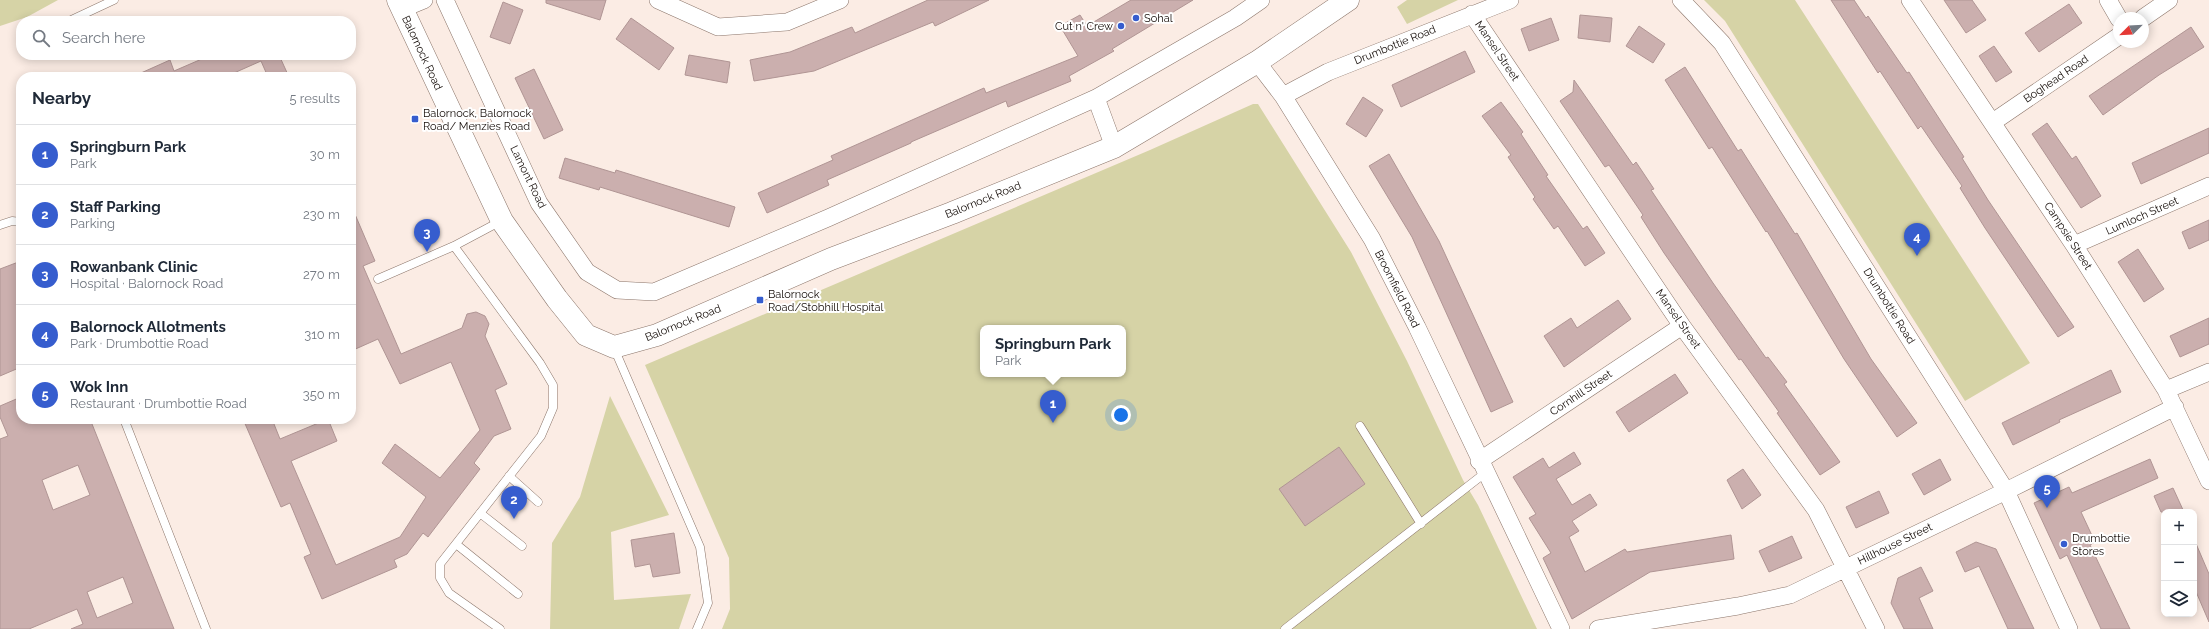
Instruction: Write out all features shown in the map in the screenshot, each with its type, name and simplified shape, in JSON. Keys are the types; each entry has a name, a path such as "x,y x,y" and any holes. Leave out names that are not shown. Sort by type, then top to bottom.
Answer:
{"street":[{"path":"400,5 424,0"},
{"name":"Lamont Road","path":"446,0 539,203 587,272 617,290 654,292 828,218 1096,98"},
{"path":"658,0 718,28 787,22 840,0"},
{"path":"1114,147 1096,98 1235,18 1260,0"},
{"path":"1257,62 1348,0"},
{"name":"Drumbottie Road","path":"1283,96 1328,72 1510,0"},
{"name":"Drumbottie Road","path":"1681,0 1722,42 2006,491 2070,629"},
{"name":"Campsie Street","path":"1910,0 2074,245 2166,390 2209,481"},
{"path":"2108,0 2115,12"},
{"path":"2149,14 2169,0"},
{"name":"Balornock Road","path":"400,5 502,221 557,299 586,335 614,347 657,335 831,259 952,213 1114,147 1257,62"},
{"name":"Mansel Street","path":"1472,14 1682,326 1816,510 1876,629"},
{"name":"Boghead Road","path":"1993,122 2113,40"},
{"name":"Broomfield Road","path":"1257,62 1283,96 1372,239 1417,327 1482,467 1561,629"},
{"name":"Lumloch Street","path":"2074,245 2209,186"},
{"name":"Cornhill Street","path":"1482,467 1682,326"},
{"path":"2166,390 2209,372"},
{"name":"Hillhouse Street","path":"1598,629 1738,606 1790,595 2006,491 2175,407"}],"lane":[{"path":"80,16 114,0"},
{"path":"0,225 12,220 16,221"},
{"path":"378,279 454,246 502,221"},
{"path":"454,246 540,363 553,385 553,408 541,436 440,564 440,578 449,594 500,629"},
{"path":"614,347 700,547 708,603 697,629"},
{"path":"126,424 206,629"},
{"path":"1360,426 1421,524"},
{"path":"1285,629 1421,524 1482,467"},
{"path":"509,476 538,502"},
{"path":"480,513 522,546"},
{"path":"456,544 518,594"}],"shaded area":[{"path":"0,0 58,0 29,16 16,16 16,21 0,26"},
{"path":"1407,0 1458,0 1407,24 1397,7"},
{"path":"1704,0 1795,0 2030,363 1965,401 1725,21"},
{"path":"1253,104 1258,104 1351,252 1407,361 1463,480 1478,505 1537,629 722,629 730,609 729,558 645,365 1150,150"},
{"path":"610,396 669,515 611,532 614,600 691,594 679,629 550,629 552,543 580,497"}],"building":[{"path":"546,0 606,0 600,20 546,3"},
{"path":"928,0 989,0 935,26 933,22 814,71 754,81 750,60 790,52 852,27 855,33"},
{"path":"1131,0 1193,0 1112,49 1114,51 1069,76 1071,81 1008,107 1006,101 911,142 827,180 829,185 767,213 758,193 833,160 831,156 984,88 986,93 1078,56 1060,26 1080,15 1087,26"},
{"path":"1831,0 1854,0 1866,18 1868,16 1907,73 1909,72 1964,157 1962,158 1988,200 2074,327 2058,337 1985,228 1960,188 1962,186 1921,126 1918,129 1880,71 1878,73"},
{"path":"1944,0 1972,0 1986,20 1966,33"},
{"path":"503,2 523,10 510,44 490,37"},
{"path":"2069,4 2082,23 2039,52 2025,33"},
{"path":"1580,15 1612,18 1610,42 1578,38"},
{"path":"631,18 674,48 659,70 616,39"},
{"path":"1551,18 1559,40 1529,51 1521,29"},
{"path":"1639,26 1665,44 1653,63 1626,46"},
{"path":"2191,27 2204,47 2159,75 2103,115 2089,96"},
{"path":"1994,46 2012,72 1996,82 1979,56"},
{"path":"1465,51 1475,72 1401,107 1392,85"},
{"path":"689,55 730,62 727,83 685,75"},
{"path":"170,60 174,71 199,60 281,60 287,72 266,72 261,61 236,72 143,72"},
{"path":"1685,67 1738,151 1741,149 1795,234 1797,233 1871,359 1917,423 1897,437 1844,359 1767,231 1766,232 1712,147 1709,149 1665,80"},
{"path":"534,69 563,130 544,139 515,78"},
{"path":"1574,80 1633,165 1636,162 1654,189 1651,190 1713,283 1766,358 1768,357 1787,382 1784,384 1840,462 1820,475 1777,413 1779,412 1741,359 1739,360 1664,253 1641,217 1643,215 1609,165 1605,167 1560,101 1573,92"},
{"path":"1363,97 1383,110 1366,137 1346,124"},
{"path":"1501,102 1523,132 1521,134 1548,175 1546,176 1583,229 1587,226 1605,253 1585,266 1558,226 1554,229 1533,199 1535,197 1508,157 1511,155 1482,116"},
{"path":"2047,123 2072,159 2076,156 2101,196 2081,208 2032,134"},
{"path":"2209,128 2209,153 2141,184 2132,163"},
{"path":"1389,154 1439,241 1513,402 1491,412 1412,237 1369,166"},
{"path":"565,158 615,173 616,170 735,207 729,227 600,187 599,190 559,178"},
{"path":"356,217 375,261 363,266 401,354 462,328 467,314 476,312 485,316 489,324 485,336 507,384 495,390 511,429 494,436 474,463 480,469 428,537 423,533 407,554 394,560 397,567 322,599 304,557 311,554 290,503 281,507 245,424 274,424 280,439 316,424 330,424 337,441 291,461 336,565 400,537 426,497 382,463 395,444 440,478 480,430 451,362 400,384 378,339 356,349"},
{"path":"2209,220 2209,240 2189,249 2182,232"},
{"path":"2138,249 2164,289 2144,302 2118,262"},
{"path":"16,263 16,369 0,376 0,269"},
{"path":"1618,300 1631,319 1564,367 1544,336 1571,318 1577,328"},
{"path":"2209,318 2209,344 2180,357 2170,336"},
{"path":"2111,370 2121,392 2059,420 2060,422 2013,445 2002,423"},
{"path":"1675,374 1688,393 1629,432 1616,412"},
{"path":"16,399 16,424 92,424 174,629 71,629 83,624 77,609 29,629 0,629 0,439 8,436 0,417 0,406","holes":["78,465 90,495 53,510 42,480","123,577 133,603 97,618 87,592"]},
{"path":"1339,447 1365,484 1305,526 1279,489"},
{"path":"1574,452 1581,464 1556,479 1572,505 1590,494 1597,505 1572,521 1579,531 1569,537 1585,572 1625,549 1627,552 1731,535 1734,559 1650,572 1572,619 1543,558 1551,553 1529,518 1536,514 1513,477 1543,458 1549,468"},
{"path":"1940,459 1951,480 1924,495 1912,474"},
{"path":"2150,459 2158,478 2081,512 2095,542 2090,545 2130,629 2101,629 2067,555 2060,559 2034,503 2069,487 2072,493"},
{"path":"1743,469 1761,495 1742,509 1727,480"},
{"path":"2173,488 2183,509 2161,509 2161,512 2154,496"},
{"path":"1879,491 1889,513 1856,528 1846,507"},
{"path":"674,533 680,573 653,577 650,564 635,567 631,540"},
{"path":"1792,536 1802,558 1769,572 1759,551"},
{"path":"1976,542 1996,549 2034,629 2008,629 1979,566 1965,572 1956,552"},
{"path":"2197,546 2209,574 2209,622 2197,594"},
{"path":"1921,567 1933,591 1919,598 1933,629 1904,629 1891,603 1898,578"}],"place":[{"name":"Sohal","path":"1136,18"},
{"name":"Cut n' Crew","path":"1121,26"},
{"name":"Balornock, Balornock Road/ Menzies Road","path":"415,119"},
{"name":"Rowanbank Clinic","path":"427,252"},
{"name":"Balornock Allotments","path":"1917,256"},
{"name":"Balornock Road/Stobhill Hospital","path":"760,300"},
{"name":"Springburn Park","path":"1053,423"},
{"name":"Wok Inn","path":"2047,508"},
{"name":"Staff Parking","path":"514,519"},
{"name":"Drumbottie Stores","path":"2064,544"}]}
